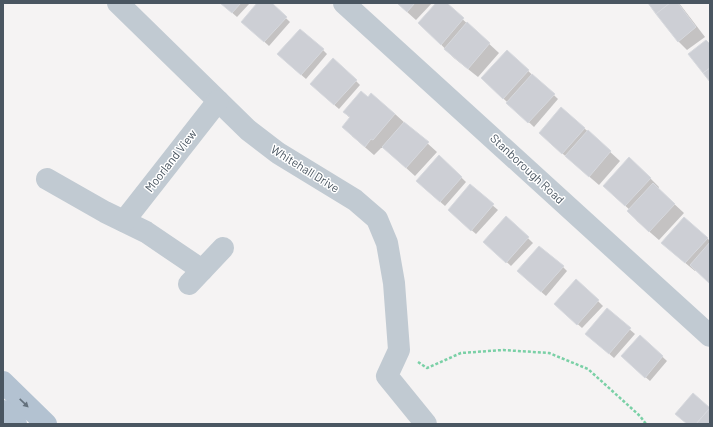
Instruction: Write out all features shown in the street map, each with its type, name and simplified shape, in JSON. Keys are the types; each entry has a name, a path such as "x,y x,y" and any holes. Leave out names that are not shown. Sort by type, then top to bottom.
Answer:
{"main road":[{"path":"3,382 46,424"},
{"path":"3,412 16,424"}],"street":[{"name":"Whitehall Drive","path":"118,3 248,130 278,153 355,200 377,219 387,243 390,257 394,283 399,350"},
{"name":"Stanborough Road","path":"344,3 710,336"},
{"name":"Moorland View","path":"124,221 218,102"},
{"path":"46,179 105,212 146,232 196,277 223,248"},
{"path":"399,350 386,376 426,424"}],"path":[{"path":"399,350 427,368 461,353 503,350 549,353 588,369 640,416 646,424"}],"building":[{"path":"220,3 241,3 232,13"},
{"path":"257,3 272,3 287,17 264,42 241,22"},
{"path":"397,3 415,3 407,12"},
{"path":"436,3 447,3 464,18 441,45 418,23"},
{"path":"648,3 670,3 656,14"},
{"path":"670,3 678,3 696,27 678,42 656,14"},
{"path":"467,22 490,43 468,69 444,49"},
{"path":"300,29 324,49 301,75 277,54"},
{"path":"706,40 710,44 710,68 703,73 688,54"},
{"path":"507,50 529,70 503,99 481,78"},
{"path":"333,58 357,80 334,105 310,84"},
{"path":"710,68 710,82 703,73"},
{"path":"532,74 555,94 528,123 506,103"},
{"path":"361,91 368,97 371,93 395,114 373,140 371,139 365,147 342,127 350,117 343,112"},
{"path":"561,107 585,128 562,154 539,133"},
{"path":"404,122 429,142 406,168 382,147"},
{"path":"588,130 611,151 589,177 565,156"},
{"path":"439,155 462,177 440,202 416,181"},
{"path":"629,157 651,178 625,206 603,186"},
{"path":"653,183 675,204 649,232 627,211"},
{"path":"470,184 494,204 471,231 448,210"},
{"path":"506,216 529,237 506,263 483,242"},
{"path":"684,217 708,238 685,263 661,243"},
{"path":"710,242 710,284 690,265"},
{"path":"539,246 564,266 541,292 517,271"},
{"path":"576,279 599,300 577,325 554,304"},
{"path":"607,308 631,328 609,354 585,334"},
{"path":"640,335 663,356 645,378 621,356"},
{"path":"693,393 710,408 696,424 687,424 675,414"},
{"path":"710,408 710,424 696,424"}]}
